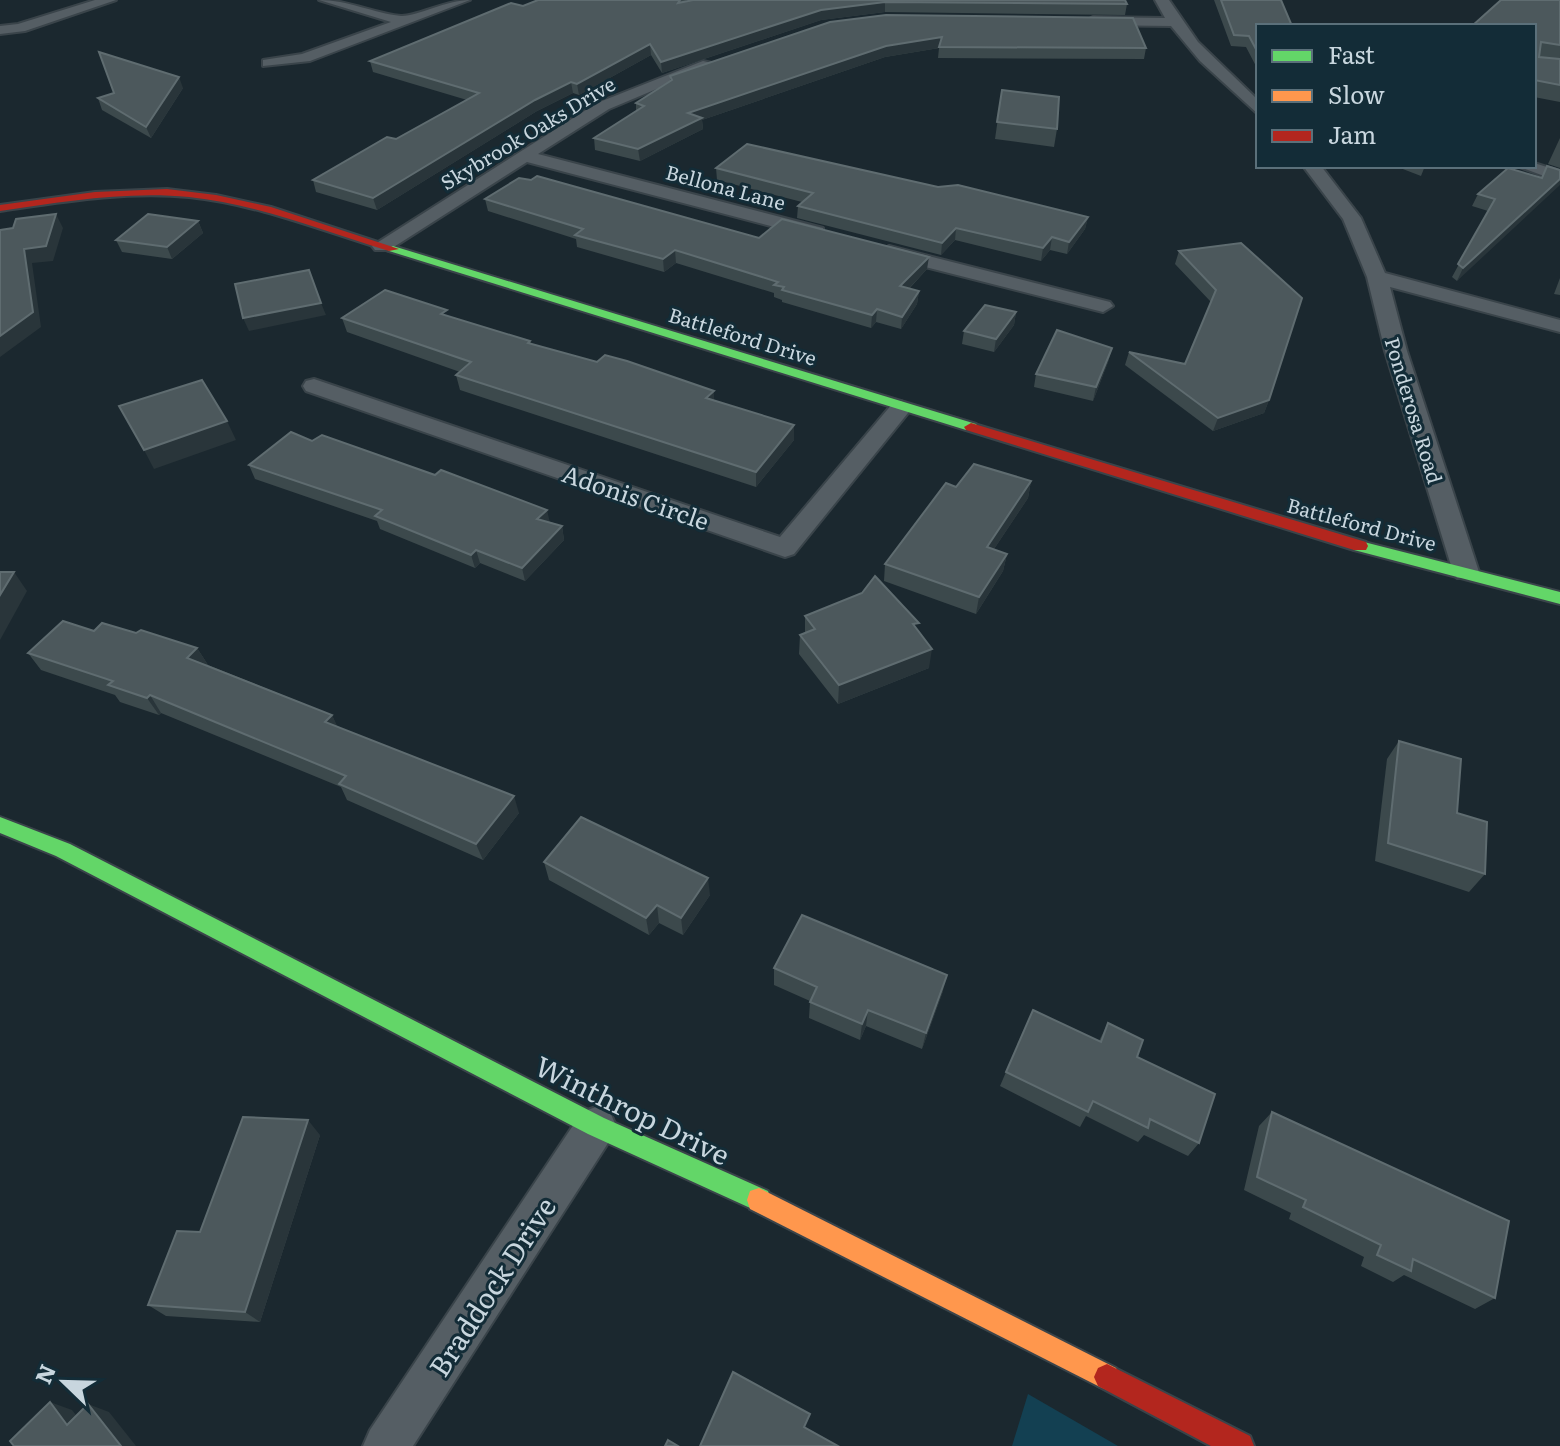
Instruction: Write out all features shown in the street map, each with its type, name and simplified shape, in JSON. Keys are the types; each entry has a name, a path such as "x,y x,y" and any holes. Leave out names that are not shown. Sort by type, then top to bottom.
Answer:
{"street":[{"path":"0,30 20,28 109,0"},
{"path":"326,0 404,21"},
{"path":"268,63 305,58 463,0"},
{"path":"1162,0 1173,22 1193,48 1256,107"},
{"path":"1068,21 1173,22"},
{"name":"Skybrook Oaks Drive","path":"382,246 634,91 729,57"},
{"name":"Bellona Lane","path":"524,156 836,238"},
{"name":"Ponderosa Road","path":"1314,168 1352,218 1377,277 1396,351 1466,572"},
{"path":"1532,168 1560,177"},
{"name":"Battleford Drive","path":"0,208 117,192 191,194 262,209 901,408 1408,561 1466,572"},
{"path":"866,246 1103,306"},
{"path":"1377,277 1560,326"},
{"name":"Adonis Circle","path":"314,386 785,548 901,408"},
{"path":"1466,572 1560,598"},
{"name":"Winthrop Drive","path":"0,825 63,850 596,1126 798,1218 1240,1446"},
{"name":"Braddock Drive","path":"386,1446 596,1126"}],"shaded area":[{"path":"1028,1394 1118,1446 1012,1446"}],"building":[{"path":"538,0 680,0 678,3 693,0 1125,0 1127,4 885,2 821,10 661,62 650,44 577,84 571,82 535,100 373,198 313,180 387,137 396,139 479,93 370,61 511,3 523,6"},
{"path":"1221,0 1281,0 1291,24 1256,24 1256,49 1249,36 1234,35"},
{"path":"1501,0 1560,0 1560,45 1541,42 1539,57 1560,59 1560,85 1536,80 1536,24 1474,24"},
{"path":"886,15 1133,18 1146,48 939,47 942,37 886,46 688,113 702,118 638,149 594,138 644,106 636,103 672,80 670,76 830,22"},
{"path":"99,52 179,77 146,127 98,98 114,93"},
{"path":"1002,90 1059,97 1057,129 997,122"},
{"path":"747,144 938,187 958,185 1088,217 1069,242 1052,237 1043,248 956,228 942,243 798,206 813,193 716,168"},
{"path":"1547,166 1560,170 1560,179 1463,268 1458,264 1495,199 1478,194 1508,168 1542,178"},
{"path":"537,176 759,238 782,219 929,257 900,286 919,291 902,317 877,309 872,315 782,290 784,287 774,285 778,282 675,250 663,259 575,235 583,229 485,199 519,178 531,180"},
{"path":"56,214 46,246 24,249 33,312 0,336 0,230 13,228 16,219"},
{"path":"148,214 198,221 167,247 116,240"},
{"path":"1241,243 1302,298 1269,400 1218,418 1129,352 1185,364 1216,290 1179,251"},
{"path":"309,270 321,303 243,318 235,284"},
{"path":"385,290 447,310 441,314 530,341 528,343 597,362 605,355 627,361 714,391 706,398 794,425 756,472 456,375 471,362 342,318"},
{"path":"985,305 1016,312 996,339 964,331"},
{"path":"1057,330 1112,348 1096,387 1036,374"},
{"path":"202,380 227,421 144,450 119,406"},
{"path":"291,432 312,441 322,435 435,475 441,470 547,510 537,519 562,526 522,568 476,550 471,555 375,516 382,510 249,465"},
{"path":"974,464 1031,481 987,547 1007,554 979,597 885,564 946,483 956,487"},
{"path":"0,572 14,572 0,595"},
{"path":"875,576 919,623 913,624 932,649 839,685 800,635 815,629 805,616 862,593"},
{"path":"63,621 94,631 102,623 136,633 141,630 197,648 187,658 332,715 325,722 514,796 476,844 339,784 346,776 150,695 147,698 108,685 113,681 28,653"},
{"path":"1399,741 1461,759 1457,813 1487,822 1485,874 1388,843"},
{"path":"581,817 708,878 681,918 657,905 646,918 544,862"},
{"path":"802,915 947,975 926,1033 868,1010 862,1024 810,1002 817,987 774,968"},
{"path":"1033,1010 1101,1042 1108,1023 1143,1040 1137,1057 1215,1094 1199,1143 1150,1119 1148,1128 1093,1101 1088,1112 1006,1072"},
{"path":"1272,1112 1509,1221 1495,1298 1413,1259 1411,1271 1377,1255 1381,1245 1303,1207 1306,1200 1257,1177"},
{"path":"243,1117 308,1120 245,1312 148,1305 177,1231 200,1232"},
{"path":"733,1372 810,1414 804,1427 838,1446 700,1446"},
{"path":"50,1402 67,1425 88,1404 121,1446 14,1446 10,1441"}],"traffic: fast":[{"path":"393,249 971,427"},
{"path":"1360,546 1560,598"},
{"path":"0,825 63,850 596,1126 759,1200"}],"traffic: slow":[{"path":"759,1200 1107,1377"}],"traffic: jam":[{"path":"0,208 119,193 191,194 267,210 393,249"},
{"path":"971,427 1360,546"},
{"path":"1107,1377 1240,1446"}]}
